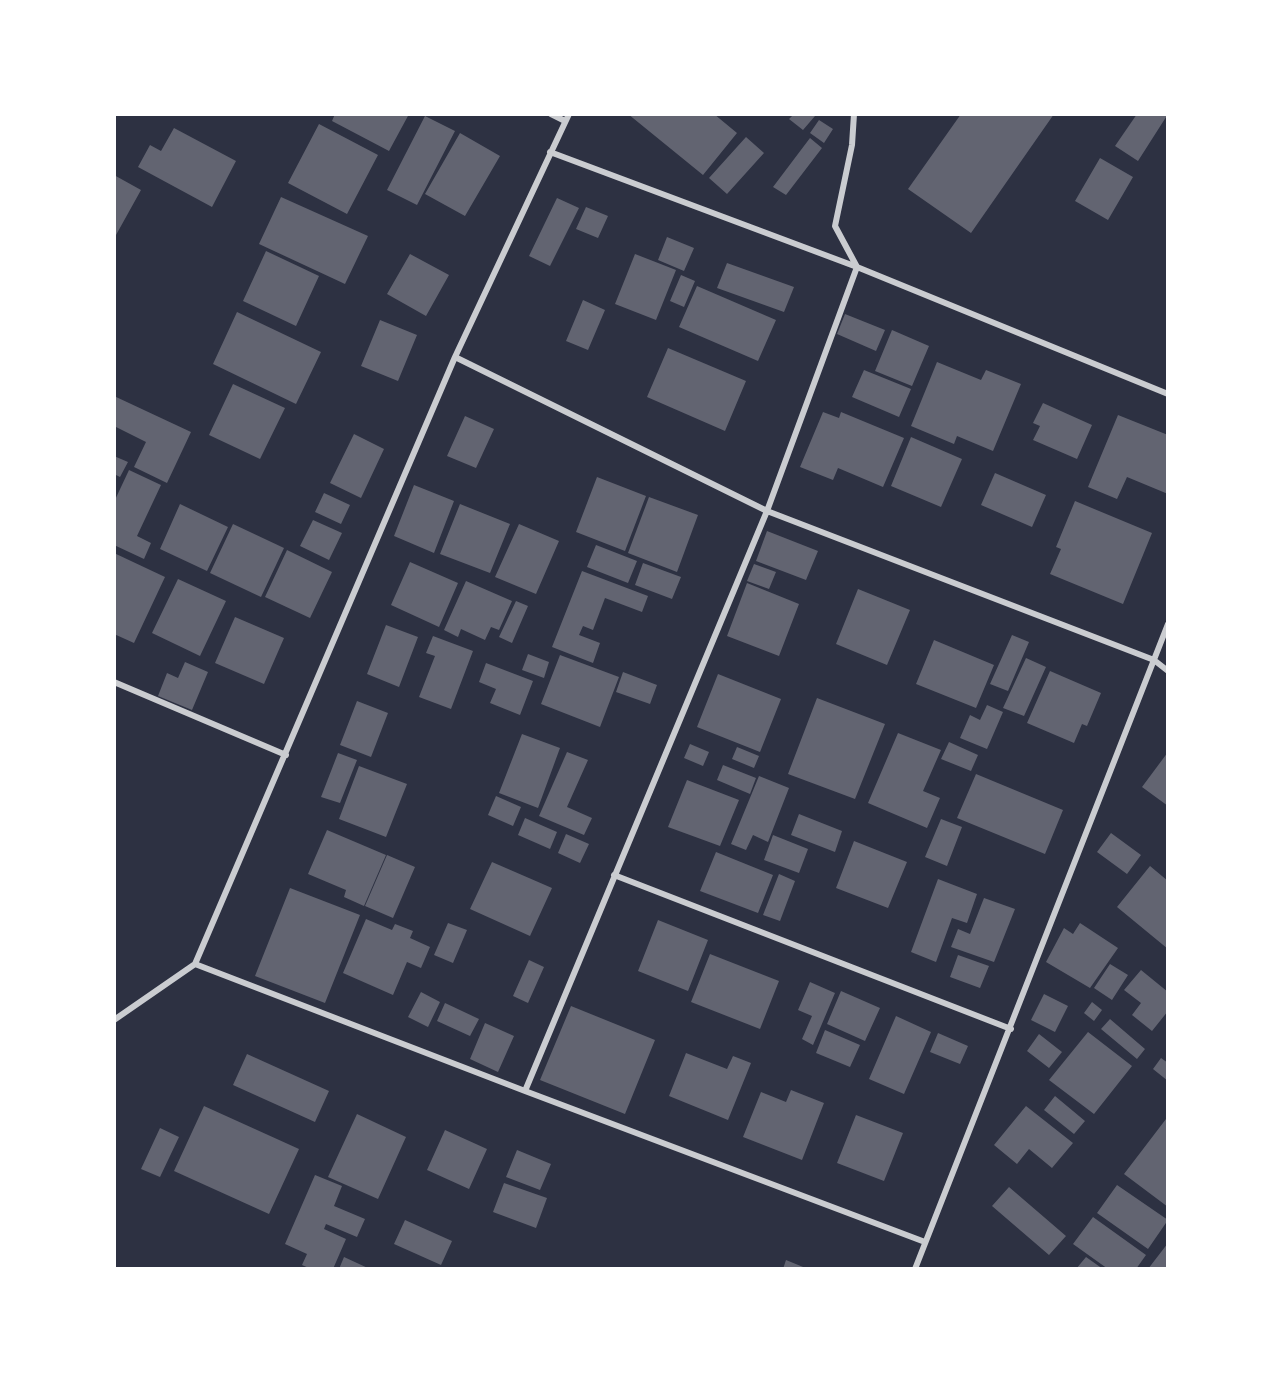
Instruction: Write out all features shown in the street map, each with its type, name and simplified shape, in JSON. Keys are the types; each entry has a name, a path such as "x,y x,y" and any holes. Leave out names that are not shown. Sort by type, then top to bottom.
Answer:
{"street":[{"path":"551,114 565,121"},
{"path":"114,1020 195,964 455,357 569,114"},
{"path":"525,1091 767,511 857,267 835,226 852,145 854,114"},
{"path":"550,152 857,267 1168,394"},
{"path":"455,357 767,511 1155,660 1168,671"},
{"path":"915,1269 1168,624"},
{"path":"114,682 285,755"},
{"path":"614,875 1011,1029"},
{"path":"195,964 925,1242"}],"building":[{"path":"335,114 409,114 389,151 332,121"},
{"path":"628,114 714,114 737,133 703,175"},
{"path":"794,114 815,116 803,130 789,119"},
{"path":"961,114 1054,114 971,233 908,189"},
{"path":"1137,114 1168,114 1138,161 1115,146"},
{"path":"425,116 455,131 417,205 387,190"},
{"path":"819,120 833,129 824,143 810,133"},
{"path":"319,124 378,155 347,214 288,183"},
{"path":"174,128 236,161 212,207 138,167 150,145 161,151"},
{"path":"460,133 500,156 465,216 425,194"},
{"path":"746,137 764,153 727,194 709,178"},
{"path":"810,138 822,148 786,195 773,187"},
{"path":"1100,158 1133,177 1108,220 1075,201"},
{"path":"114,175 141,190 116,235 114,234"},
{"path":"281,197 368,236 345,284 259,244"},
{"path":"557,198 579,208 550,266 529,256"},
{"path":"586,207 608,216 598,238 576,229"},
{"path":"667,237 694,248 684,271 658,260"},
{"path":"266,251 319,276 296,326 243,301"},
{"path":"410,254 449,275 426,316 387,294"},
{"path":"635,254 676,270 656,320 615,304"},
{"path":"727,263 794,287 784,312 717,288"},
{"path":"681,275 695,281 684,307 670,301"},
{"path":"697,286 776,320 758,361 679,327"},
{"path":"583,300 605,310 588,350 566,341"},
{"path":"237,312 321,352 296,404 213,364"},
{"path":"845,314 885,330 876,351 837,334"},
{"path":"380,320 417,335 398,381 361,366"},
{"path":"892,330 929,346 912,386 875,371"},
{"path":"668,348 746,381 725,431 647,397"},
{"path":"937,362 981,380 986,370 1021,384 993,451 957,436 954,444 911,426"},
{"path":"864,370 911,389 899,417 852,397"},
{"path":"233,384 285,408 260,459 209,435"},
{"path":"114,396 191,432 167,483 134,467 146,442 114,426"},
{"path":"1043,403 1092,425 1077,459 1033,440 1040,426 1033,423"},
{"path":"823,412 839,418 841,412 904,438 883,487 838,468 833,480 800,467"},
{"path":"1118,415 1168,435 1168,494 1127,477 1117,499 1088,487"},
{"path":"465,416 494,429 476,468 447,456"},
{"path":"354,434 384,449 361,498 330,483"},
{"path":"911,437 962,459 941,507 891,486"},
{"path":"114,456 128,462 120,477 114,474"},
{"path":"129,470 161,485 137,536 151,543 144,559 114,545 114,502"},
{"path":"995,473 1046,495 1032,527 981,505"},
{"path":"597,477 646,496 625,551 576,532"},
{"path":"414,485 454,501 434,553 394,536"},
{"path":"324,493 350,505 341,524 315,512"},
{"path":"649,497 698,515 677,572 628,553"},
{"path":"1075,501 1152,533 1123,604 1050,574 1061,549 1056,547"},
{"path":"180,504 228,527 207,571 160,549"},
{"path":"460,504 510,524 490,573 440,554"},
{"path":"313,520 342,533 329,560 300,546"},
{"path":"233,524 284,548 261,597 210,573"},
{"path":"519,524 559,541 536,594 495,577"},
{"path":"767,531 818,551 806,580 756,561"},
{"path":"596,545 637,561 628,583 587,567"},
{"path":"287,550 332,572 310,618 265,597"},
{"path":"114,553 165,577 134,643 114,634"},
{"path":"410,562 458,583 439,627 391,605"},
{"path":"643,563 681,577 672,599 635,585"},
{"path":"754,564 776,572 769,589 747,581"},
{"path":"582,571 648,596 642,612 605,598 593,630 583,626 579,635 600,643 593,663 552,647"},
{"path":"178,579 226,601 200,656 152,633"},
{"path":"466,581 512,601 499,630 491,627 485,640 461,629 458,637 444,630"},
{"path":"747,583 799,604 779,656 727,636"},
{"path":"858,589 910,610 887,665 836,644"},
{"path":"516,601 528,606 512,643 499,637"},
{"path":"235,617 284,638 264,684 215,663"},
{"path":"386,625 418,637 399,687 367,674"},
{"path":"1012,635 1029,642 1008,691 990,684"},
{"path":"433,636 473,651 451,709 419,697 435,656 426,653"},
{"path":"934,640 994,665 976,708 916,684"},
{"path":"528,654 549,662 544,678 522,670"},
{"path":"560,655 619,677 600,727 541,704"},
{"path":"1026,658 1046,667 1024,716 1003,708"},
{"path":"185,662 208,672 192,710 158,696 167,673 178,678"},
{"path":"486,663 533,681 520,715 490,703 496,689 479,682"},
{"path":"1050,671 1101,693 1087,726 1082,724 1074,743 1027,723"},
{"path":"623,672 657,685 650,704 616,692"},
{"path":"718,674 781,699 760,752 697,727"},
{"path":"817,698 885,724 855,799 788,774"},
{"path":"357,701 388,713 371,757 340,745"},
{"path":"987,705 1003,712 987,749 960,738 970,715 980,720"},
{"path":"898,733 941,750 923,791 940,798 927,828 868,803"},
{"path":"522,734 560,748 538,808 499,793"},
{"path":"949,742 978,755 971,771 941,759"},
{"path":"690,744 709,752 703,766 684,758"},
{"path":"737,747 759,756 754,768 732,759"},
{"path":"567,752 588,760 567,807 592,818 584,835 539,816"},
{"path":"1168,752 1168,806 1142,787"},
{"path":"338,753 357,760 340,803 321,797"},
{"path":"723,765 756,778 750,794 717,780"},
{"path":"359,766 407,784 386,837 339,819"},
{"path":"976,774 1063,810 1045,854 957,818"},
{"path":"759,776 789,788 768,842 753,835 746,850 731,844"},
{"path":"687,780 739,800 720,846 668,827"},
{"path":"496,796 521,807 513,826 488,815"},
{"path":"799,814 842,831 835,852 791,835"},
{"path":"525,818 557,832 550,849 518,835"},
{"path":"941,819 962,827 947,866 925,857"},
{"path":"327,830 386,855 364,906 344,897 346,890 308,874"},
{"path":"1111,833 1141,855 1127,874 1097,852"},
{"path":"566,834 589,844 580,863 558,853"},
{"path":"773,835 808,849 799,873 764,860"},
{"path":"854,841 907,862 888,908 836,888"},
{"path":"716,852 773,875 758,913 700,891"},
{"path":"387,855 415,867 393,918 365,906"},
{"path":"492,862 552,888 530,936 470,909"},
{"path":"1150,866 1168,881 1168,949 1117,907"},
{"path":"779,874 795,881 780,921 763,915"},
{"path":"938,879 977,894 967,923 952,918 936,962 911,952"},
{"path":"290,888 360,915 325,1003 255,976"},
{"path":"984,898 1015,909 994,962 951,947 958,929 970,934"},
{"path":"366,919 392,930 395,924 413,931 410,938 430,947 421,968 407,962 393,995 343,973"},
{"path":"658,920 708,940 688,991 638,971"},
{"path":"448,923 467,930 453,963 434,955"},
{"path":"1080,923 1118,948 1090,988 1046,962 1064,928 1073,934"},
{"path":"710,954 779,981 760,1029 691,1002"},
{"path":"958,955 989,966 980,988 950,977"},
{"path":"529,960 544,967 528,1003 513,996"},
{"path":"1110,964 1128,975 1112,1000 1094,988"},
{"path":"1141,970 1168,992 1168,1011 1152,1031 1132,1015 1141,1003 1124,990"},
{"path":"810,982 835,993 813,1045 802,1039 812,1016 798,1010"},
{"path":"841,991 880,1008 865,1041 827,1024"},
{"path":"421,992 440,1002 428,1027 408,1017"},
{"path":"1044,994 1068,1006 1055,1032 1031,1020"},
{"path":"1092,1002 1102,1010 1094,1021 1084,1013"},
{"path":"445,1003 479,1019 470,1036 437,1021"},
{"path":"571,1006 655,1040 625,1114 540,1080"},
{"path":"896,1016 931,1032 904,1094 869,1079"},
{"path":"1110,1019 1145,1049 1137,1059 1101,1029"},
{"path":"485,1023 514,1036 498,1072 470,1059"},
{"path":"825,1030 860,1045 850,1067 816,1053"},
{"path":"1088,1032 1132,1066 1094,1114 1049,1080"},
{"path":"938,1033 968,1046 960,1064 930,1052"},
{"path":"1039,1034 1062,1052 1049,1068 1027,1051"},
{"path":"686,1053 727,1069 733,1056 751,1063 728,1120 669,1096"},
{"path":"247,1054 329,1091 315,1122 233,1085"},
{"path":"1161,1058 1168,1063 1168,1081 1153,1069"},
{"path":"791,1090 824,1103 802,1160 743,1137 761,1092 786,1102"},
{"path":"1055,1096 1085,1121 1074,1134 1044,1110"},
{"path":"204,1106 299,1149 269,1214 174,1171"},
{"path":"1026,1106 1073,1143 1052,1168 1029,1149 1017,1164 994,1145"},
{"path":"357,1114 406,1137 378,1199 328,1177"},
{"path":"856,1115 903,1133 884,1181 837,1163"},
{"path":"1166,1119 1168,1121 1168,1207 1124,1174"},
{"path":"160,1128 179,1137 160,1177 141,1169"},
{"path":"445,1130 487,1149 469,1189 427,1170"},
{"path":"517,1150 551,1164 540,1190 506,1177"},
{"path":"315,1175 342,1186 334,1206 365,1219 357,1237 326,1224 324,1229 346,1239 333,1269 311,1269 302,1265 307,1254 285,1244"},
{"path":"504,1183 547,1198 536,1228 493,1212"},
{"path":"1117,1185 1168,1220 1148,1249 1097,1213"},
{"path":"1009,1187 1066,1236 1049,1255 992,1206"},
{"path":"1093,1217 1146,1255 1136,1269 1108,1269 1073,1244"},
{"path":"405,1220 452,1241 441,1265 394,1244"},
{"path":"1168,1243 1168,1269 1148,1269"},
{"path":"344,1257 370,1269 339,1269"},
{"path":"1086,1257 1103,1269 1076,1269"},
{"path":"786,1260 808,1269 783,1269"}]}
